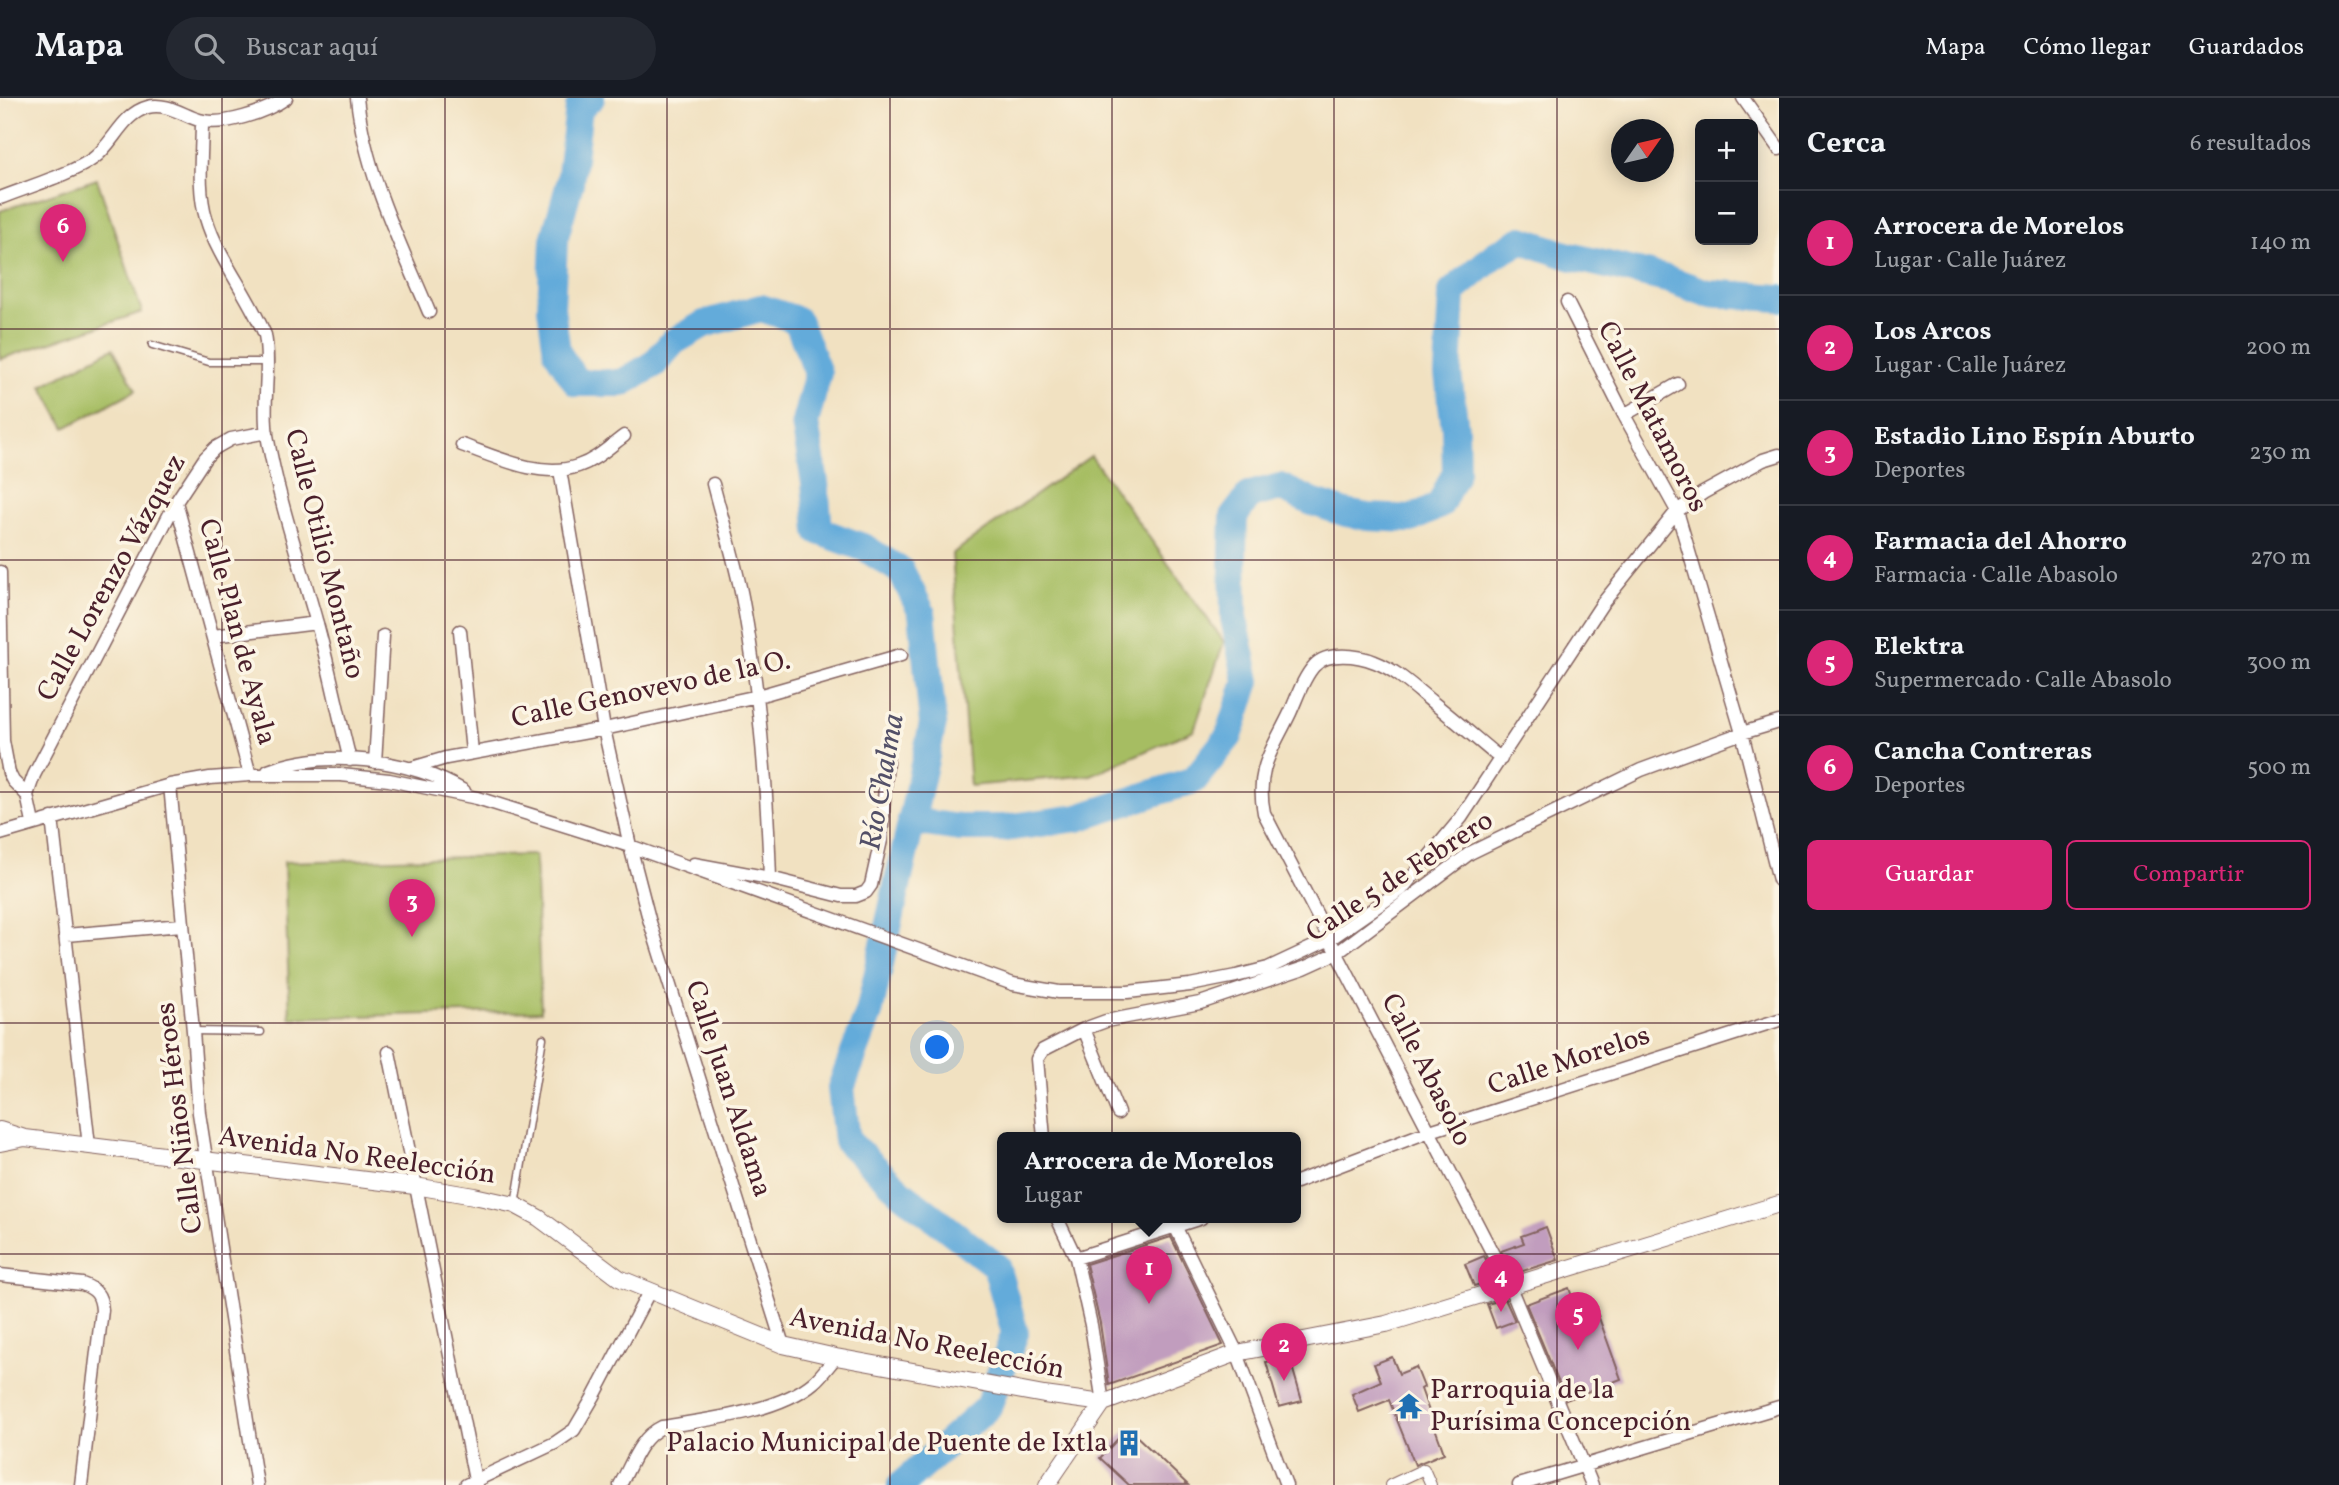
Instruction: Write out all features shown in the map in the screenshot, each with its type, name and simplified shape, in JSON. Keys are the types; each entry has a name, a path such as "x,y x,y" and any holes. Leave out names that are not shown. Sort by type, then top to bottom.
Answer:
{"street":[{"path":"0,198 94,158 127,119 147,107 172,109 202,121 226,120 258,113 286,98"},
{"path":"357,98 363,138 373,173 429,312"},
{"path":"1744,98 1779,149"},
{"name":"Calle Otilio Montaño","path":"202,121 202,202 206,220 265,335 267,432 276,478 317,623 350,760"},
{"name":"Calle Matamoros","path":"1567,302 1624,415 1677,511 1742,733 1779,880"},
{"path":"1624,415 1678,384"},
{"name":"Calle Lorenzo Vázquez","path":"27,794 34,775 176,502 205,458 215,448 231,439 267,432"},
{"path":"462,445 509,462 560,470 578,466 598,456 624,436"},
{"path":"0,834 170,785 210,778 254,775 363,777 477,798 630,846 1013,984 1059,992 1128,992 1236,976 1268,968 1330,939 1402,889 1461,818 1602,604 1677,511 1703,493 1763,460 1779,455"},
{"name":"Calle Juan Aldama","path":"560,470 604,729 630,846 653,932 783,1345"},
{"path":"713,484 743,600 758,696 767,786 770,878"},
{"name":"Calle Plan de Ayala","path":"176,502 254,775"},
{"path":"0,572 3,741 9,773 27,794 33,823"},
{"path":"213,636 317,623"},
{"path":"460,631 472,752"},
{"path":"375,761 383,636"},
{"name":"Calle Genovevo de la O.","path":"411,768 472,752 604,729 758,696 901,655"},
{"name":"Calle Abasolo","path":"1502,759 1399,675 1375,662 1337,656 1315,665 1306,680 1262,771 1261,796 1264,813 1510,1287 1592,1485"},
{"name":"Calle 5 de Febrero","path":"1043,1132 1037,1059 1043,1051 1084,1029 1106,1021 1200,1003 1304,968 1337,953 1470,853 1641,771 1779,722"},
{"path":"663,859 770,878 823,892 856,896 866,892 871,885 881,840 888,747"},
{"path":"254,775 293,764 375,761 411,768 444,780 477,798"},
{"name":"Calle Niños Héroes","path":"170,785 199,1113 257,1485"},
{"path":"52,818 89,1146"},
{"path":"1402,889 1408,901"},
{"path":"66,935 182,925"},
{"name":"Calle Morelos","path":"1301,1180 1430,1131 1779,1020"},
{"path":"1084,1029 1118,1113"},
{"path":"389,1052 472,1484 555,1443 573,1430 650,1290"},
{"name":"Avenida No Reelección","path":"0,1130 25,1139 415,1186 515,1205 540,1218 620,1278 783,1345 1044,1395 1103,1403"},
{"name":"Avenida No Reelección","path":"0,1143 25,1139"},
{"path":"1047,1485 1103,1403 1237,1353 1386,1324 1779,1204"},
{"path":"1059,1223 1076,1258 1091,1325 1103,1403"},
{"path":"1076,1258 1188,1223"},
{"path":"1176,1228 1237,1353 1286,1485"},
{"path":"0,1275 82,1283 98,1293 102,1310 81,1485"},
{"path":"620,1485 636,1453 653,1431 662,1427 733,1416 783,1400 814,1382 836,1357"},
{"path":"1519,1485 1779,1408"},
{"path":"1390,1485 1424,1469 1431,1485"}],"lane":[{"path":"152,345 209,362 267,362"},
{"path":"193,1031 261,1032"},
{"path":"515,1205 543,1038"}],"green space":[{"path":"97,179 142,312 0,359 0,211"},
{"path":"113,348 136,390 65,428 42,386"},
{"path":"1091,456 1224,642 1194,730 1091,775 970,786 952,554"},
{"path":"535,855 541,1011 290,1018 284,862"}],"building":[{"path":"1546,1227 1558,1260 1513,1274 1501,1251 1524,1243 1521,1236"},
{"path":"1171,1237 1223,1345 1109,1385 1100,1323 1086,1264"},
{"path":"1484,1256 1496,1279 1474,1286 1465,1264"},
{"path":"1569,1288 1581,1322 1598,1315 1621,1379 1566,1400 1526,1304"},
{"path":"1505,1299 1515,1321 1496,1328 1487,1304"},
{"path":"1289,1356 1302,1401 1279,1407 1266,1362"},
{"name":"Parroquia de la Purísima Concepción","path":"1392,1357 1399,1374 1416,1367 1444,1453 1415,1465 1389,1400 1359,1412 1352,1394 1381,1381 1374,1364"},
{"name":"Palacio Municipal de Puente de Ixtla","path":"1128,1428 1188,1485 1129,1485 1100,1458"}],"waterway":[{"name":"Río Chalma","path":"591,98 579,108 570,183 554,240 551,308 557,352 577,383 622,383 654,364 673,342 704,324 761,308 797,320 818,373 805,423 815,483 819,531 865,548 901,571 922,613 933,724 869,1013 841,1088 847,1141 902,1193 996,1266 1015,1333 988,1407 901,1485"},
{"path":"911,821 960,828 1005,828 1078,818 1194,780 1229,736 1247,681 1234,619 1234,516 1250,495 1280,487 1312,502 1368,517 1411,519 1440,505 1456,472 1455,428 1448,374 1452,292 1495,255 1522,240 1569,256 1667,279 1707,293 1779,298"}],"place":[{"name":"Cancha Contreras","path":"63,262"},
{"name":"Estadio Lino Espín Aburto","path":"412,937"},
{"name":"Arrocera de Morelos","path":"1149,1304"},
{"name":"Farmacia del Ahorro","path":"1501,1312"},
{"name":"Elektra","path":"1578,1350"},
{"name":"Los Arcos","path":"1284,1381"},
{"name":"Parroquia de la Purísima Concepción","path":"1409,1406"},
{"name":"Palacio Municipal de Puente de Ixtla","path":"1129,1443"}]}
